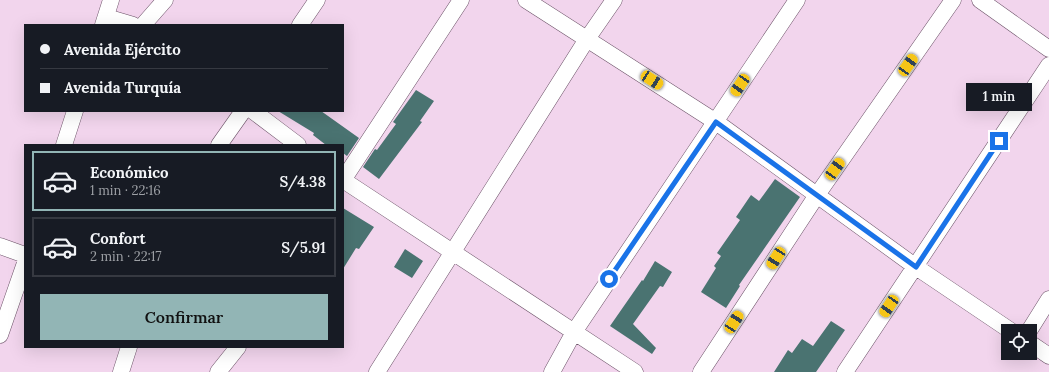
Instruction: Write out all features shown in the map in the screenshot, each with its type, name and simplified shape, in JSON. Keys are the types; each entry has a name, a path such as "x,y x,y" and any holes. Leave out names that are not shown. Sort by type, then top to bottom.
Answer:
{"street":[{"path":"111,0 104,21 126,24"},
{"path":"144,24 165,0"},
{"path":"301,24 317,0"},
{"path":"344,178 462,0"},
{"path":"526,0 716,122 916,267 1001,324"},
{"path":"377,372 587,39 614,0"},
{"path":"552,372 574,332 797,0"},
{"path":"701,372 817,195 953,0"},
{"path":"980,0 1049,49"},
{"path":"846,372 1049,65"},
{"path":"64,144 75,112"},
{"path":"220,144 242,112"},
{"path":"254,112 297,144"},
{"path":"344,181 635,372"},
{"path":"0,246 24,255"},
{"path":"0,334 24,266"},
{"path":"1034,324 1049,300"},
{"path":"120,372 129,348"},
{"path":"218,372 237,348"},
{"path":"1037,348 1049,356"}],"building":[{"path":"416,90 434,101 420,121 422,122 379,179 363,167 375,149 377,150 396,124 393,122"},
{"path":"280,112 322,112 359,138 347,156 344,154 344,144 325,144 313,135 314,133"},
{"path":"775,179 800,197 739,285 740,286 726,308 701,292 716,268 714,266 721,256 717,253 740,220 736,217 751,195 759,201"},
{"path":"344,209 374,227 359,249 356,248 344,267"},
{"path":"405,249 423,261 412,278 394,267"},
{"path":"655,261 672,272 663,287 660,286 633,324 656,348 652,354 610,326 642,280 643,281"},
{"path":"831,321 845,330 816,372 774,372 788,350 792,353 802,339 813,346"}],"route":[{"path":"609,279 716,122 916,267 999,141"}]}
